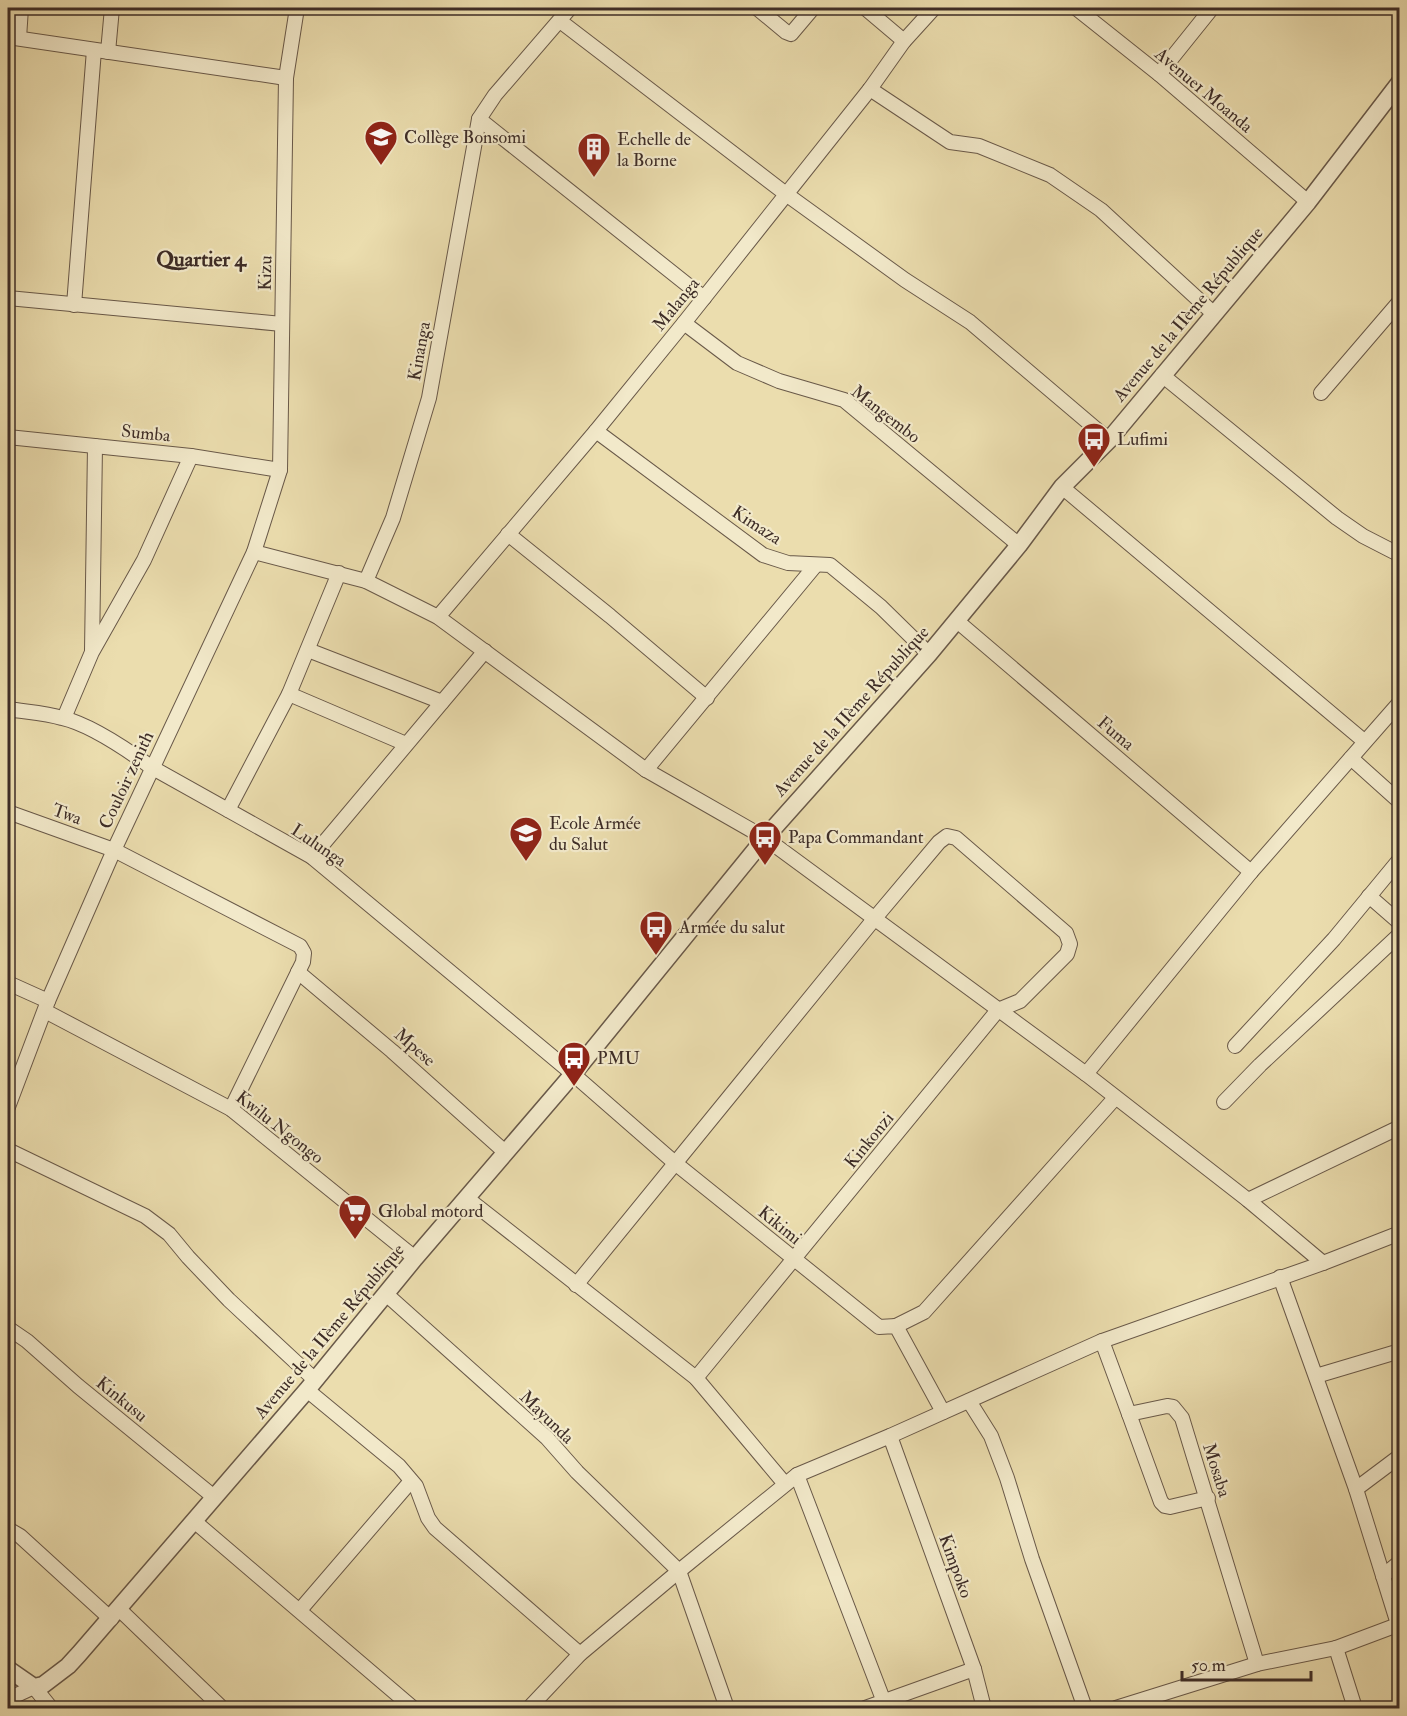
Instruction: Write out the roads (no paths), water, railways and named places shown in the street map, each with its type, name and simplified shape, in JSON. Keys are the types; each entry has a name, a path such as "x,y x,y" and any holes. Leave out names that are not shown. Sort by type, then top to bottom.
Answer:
{"street":[{"path":"21,8 13,38 286,78"},
{"path":"74,305 101,51 112,8"},
{"name":"Kizu","path":"280,470 286,78 297,8"},
{"name":"Kinanga","path":"366,581 393,518 429,398 479,119 495,95 570,8"},
{"path":"757,8 786,32 792,33 813,8"},
{"path":"866,8 904,41"},
{"name":"Malanga","path":"438,617 596,431 684,323 870,88 904,41 934,8"},
{"name":"Avenue1 Moanda","path":"1076,8 1159,74 1308,202"},
{"path":"1159,74 1212,8"},
{"path":"560,21 786,194 905,280 970,322 1109,440"},
{"name":"Avenue de la IIème République","path":"8,1699 43,1685 68,1666 115,1614 573,1074 765,838 957,621 1062,487 1109,440 1308,202 1400,82"},
{"path":"870,88 950,142 979,146 1050,175 1101,210 1213,313"},
{"path":"479,119 704,298"},
{"path":"8,298 282,324"},
{"path":"1321,393 1397,310"},
{"name":"Mangembo","path":"684,323 737,363 779,381 843,400 1018,545"},
{"path":"1162,375 1337,518 1363,536 1400,555"},
{"name":"Kimaza","path":"596,431 763,555 788,563 830,566 881,608 929,654"},
{"name":"Sumba","path":"8,437 191,456 280,470"},
{"path":"92,652 94,446"},
{"path":"64,718 92,652 144,560 191,456"},
{"name":"Couloir zenith","path":"8,1107 46,1006 114,850 151,767 254,552 280,470"},
{"path":"1062,487 1364,741"},
{"path":"508,534 707,698"},
{"path":"254,552 366,581 438,617 646,770 765,838 875,918 1086,1074 1248,1200 1323,1263"},
{"path":"646,770 815,566"},
{"path":"228,810 289,694 339,573"},
{"name":"Fuma","path":"957,621 1251,872"},
{"path":"308,650 442,702"},
{"path":"312,857 484,651"},
{"path":"289,694 406,744"},
{"path":"1086,1074 1251,872 1400,702"},
{"name":"Lulunga","path":"8,709 64,718 129,752 151,767 312,857 573,1074"},
{"path":"1351,758 1400,802"},
{"name":"Twa","path":"8,812 114,850"},
{"name":"Kinkonzi","path":"696,1378 998,1010 1020,1001 1067,954 1070,944 1066,933 956,838 947,836 939,842 875,918"},
{"path":"114,850 300,946 304,953 303,962 231,1109"},
{"path":"1235,1046 1334,939 1400,859"},
{"path":"1369,896 1400,923"},
{"path":"576,1285 875,918"},
{"path":"1224,1102 1260,1065 1400,934"},
{"name":"Mpese","path":"298,972 392,1051 505,1152"},
{"path":"8,983 46,1006"},
{"name":"Kwilu Ngongo","path":"46,1006 231,1109 415,1258"},
{"name":"Kikimi","path":"573,1074 675,1164 794,1261 879,1327 896,1326"},
{"path":"943,1412 896,1326 924,1312 1115,1098"},
{"path":"1248,1200 1400,1126"},
{"path":"8,1150 145,1216 169,1234 188,1257 310,1385 399,1466 411,1481 435,1528 580,1654"},
{"path":"468,1199 696,1378 785,1484"},
{"path":"529,1708 580,1654 798,1475 1102,1341 1323,1263 1400,1233"},
{"path":"1116,1708 1152,1703 1257,1664 1336,1648 1399,1624 1356,1489 1280,1277"},
{"name":"Mayunda","path":"386,1294 547,1438 577,1472 679,1571"},
{"name":"Kinkusu","path":"8,1329 27,1341 78,1386 214,1497"},
{"path":"1102,1341 1161,1502 1170,1507 1208,1498"},
{"path":"1316,1376 1400,1351"},
{"path":"969,1401 991,1436 1007,1478 1032,1559 1085,1708"},
{"name":"Mosaba","path":"1129,1414 1167,1406 1173,1407 1182,1418 1257,1664"},
{"name":"Kimpoko","path":"890,1436 974,1669 984,1708"},
{"path":"1356,1489 1400,1456"},
{"path":"798,1475 884,1702"},
{"path":"300,1610 411,1481"},
{"path":"194,1521 413,1708"},
{"path":"8,1528 115,1614 222,1708"},
{"path":"1383,1576 1400,1562"},
{"path":"679,1571 727,1708"},
{"path":"1336,1648 1355,1708"},
{"path":"8,1669 34,1687 51,1708"},
{"path":"865,1708 974,1669"}],"place":[{"name":"Collège Bonsomi","path":"381,166"},
{"name":"Echelle de la Borne","path":"594,178"},
{"name":"Lufimi","path":"1094,468"},
{"name":"Ecole Armée du Salut","path":"526,862"},
{"name":"Papa Commandant","path":"765,866"},
{"name":"Armée du salut","path":"656,956"},
{"name":"PMU","path":"574,1087"},
{"name":"Global motord","path":"355,1240"}],"district":[{"name":"Quartier 4","path":"201,259"}]}
